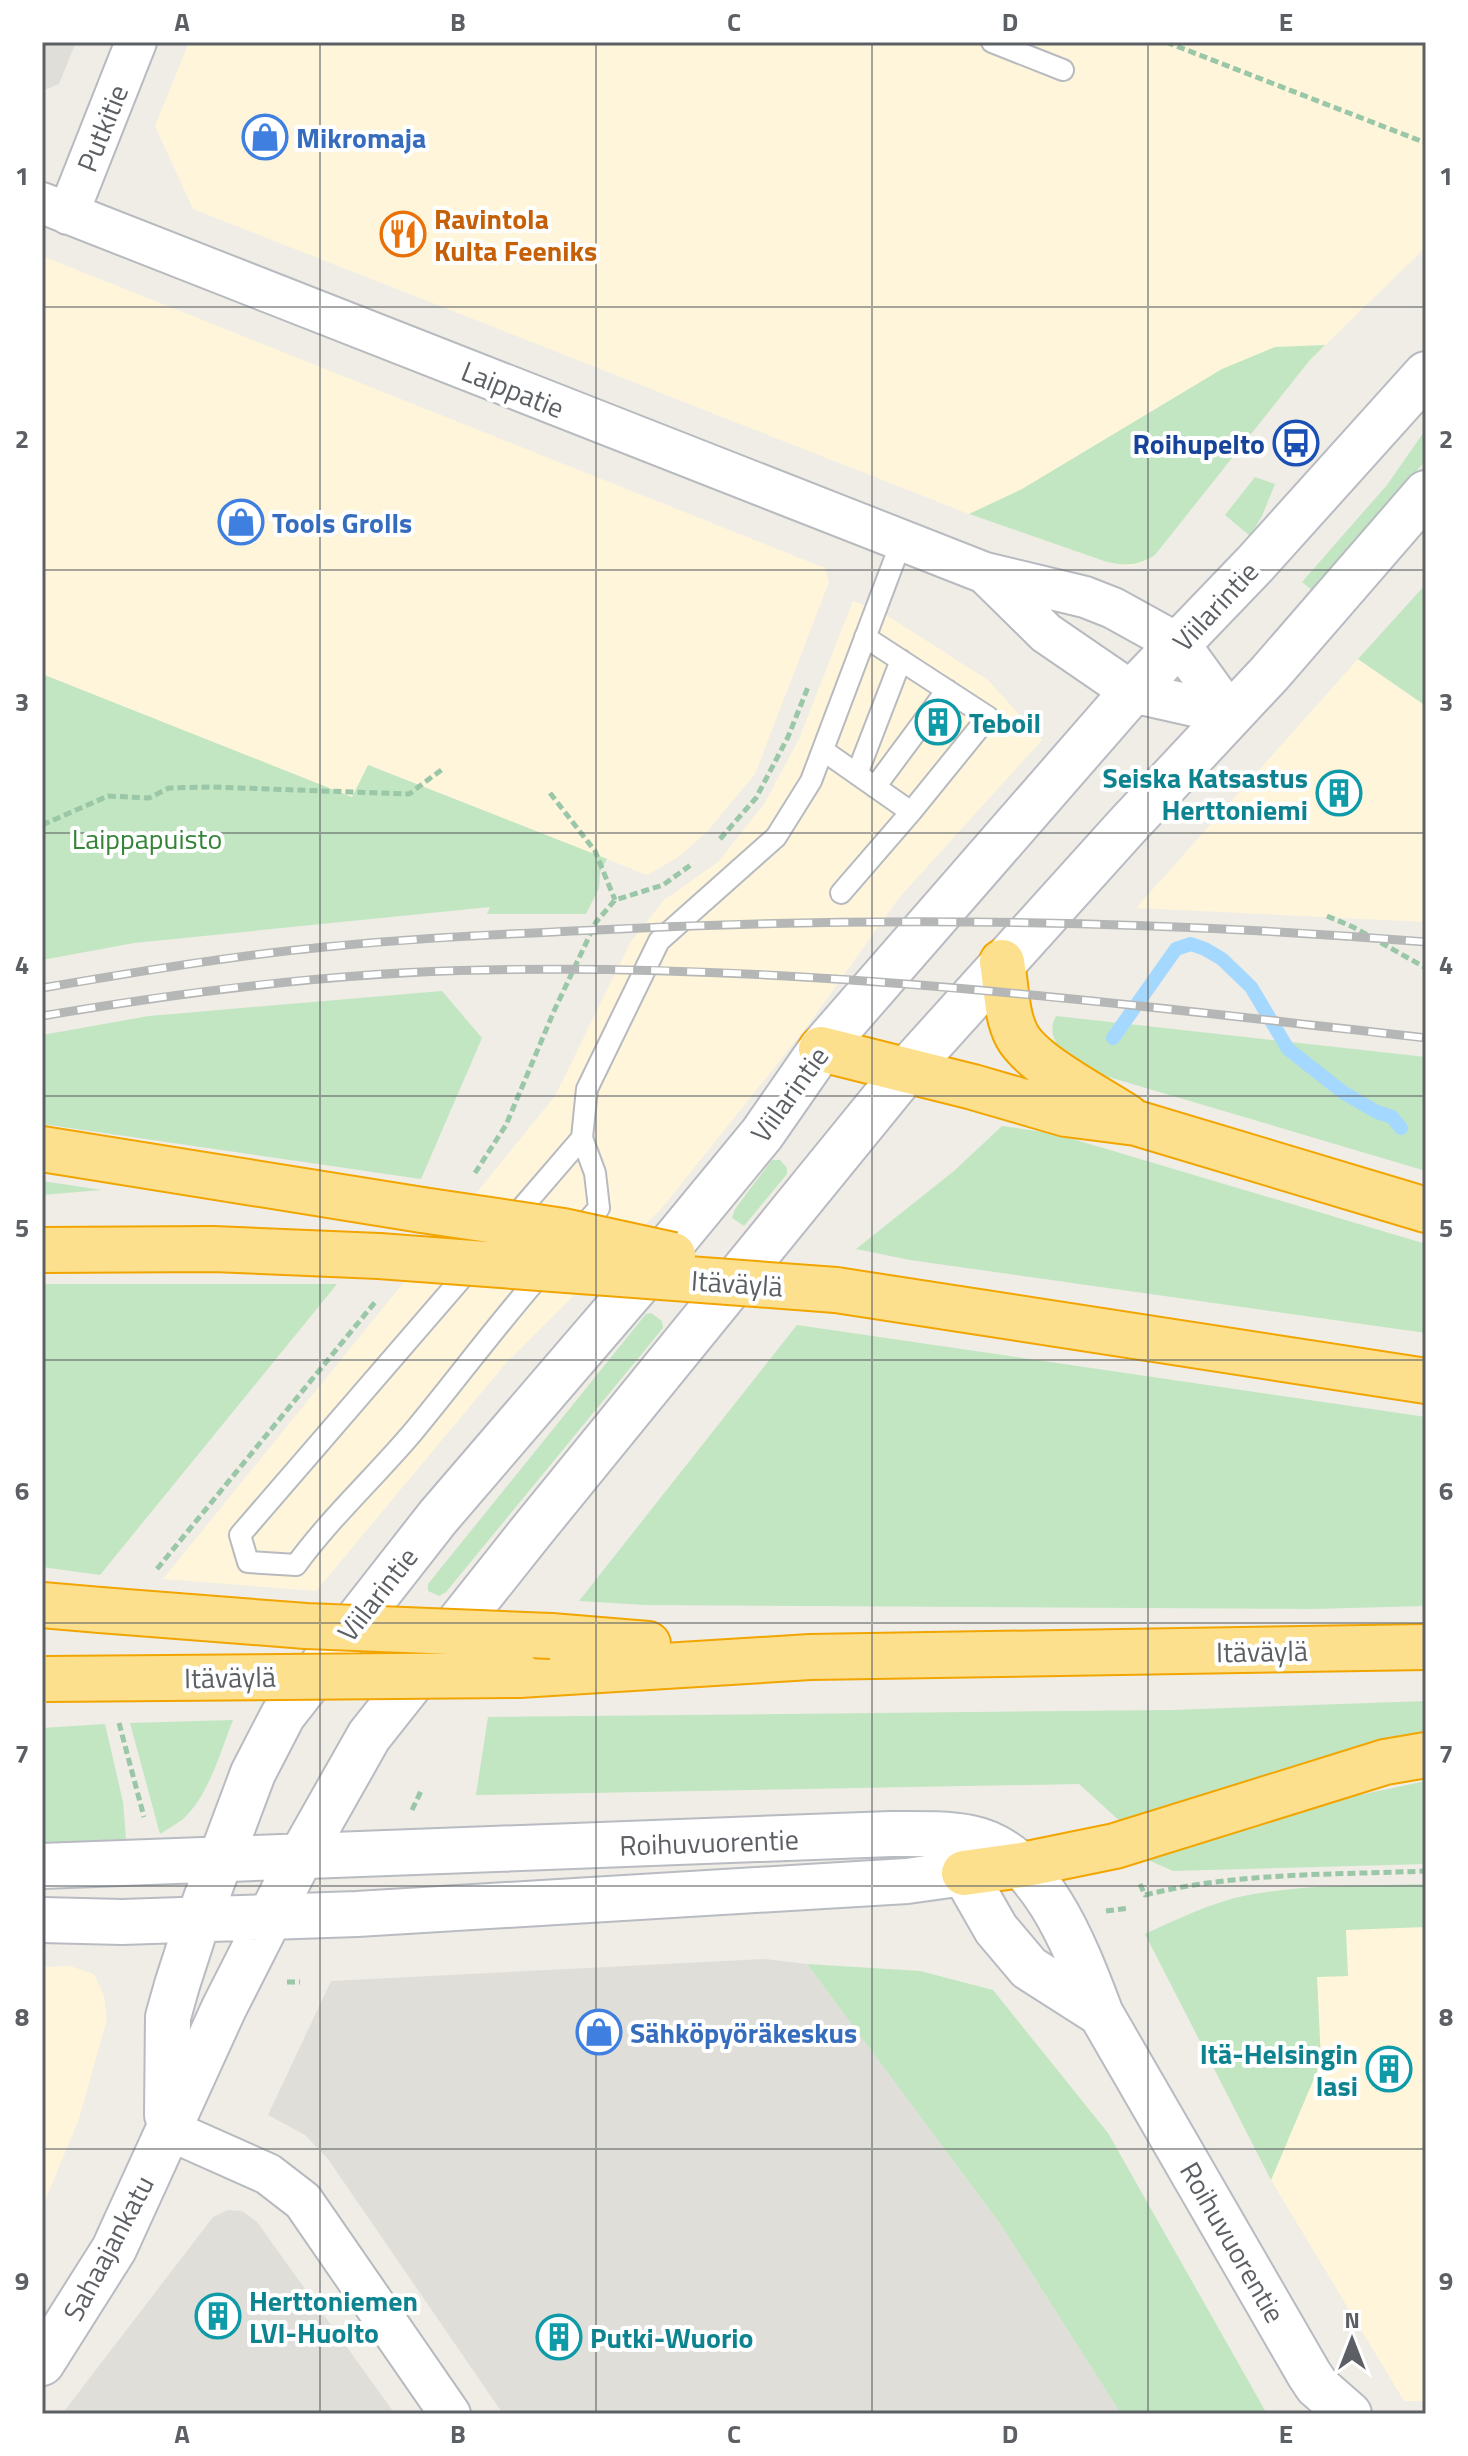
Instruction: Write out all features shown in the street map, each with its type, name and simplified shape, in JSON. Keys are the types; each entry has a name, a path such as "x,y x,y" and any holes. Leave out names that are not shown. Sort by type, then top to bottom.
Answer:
{"highway":[{"path":"1002,962 1016,1036 1048,1068 1136,1123"},
{"path":"821,1049 1066,1114 1136,1123 1426,1210"},
{"path":"42,1149 563,1231 836,1290"},
{"name":"Itäväylä","path":"42,1250 213,1249 379,1256 836,1290 1426,1381"},
{"path":"42,1605 306,1626 551,1636 810,1657"},
{"name":"Itäväylä","path":"44,1679 519,1675 810,1657 1426,1647"},
{"path":"964,1873 1115,1846 1385,1762 1426,1755"}],"main road":[{"name":"Viilarintie","path":"198,1920 253,1773 283,1715 438,1517 762,1134 821,1049 1132,692 1180,645 1426,374"},
{"path":"300,1858 369,1736 540,1520 906,1071 1002,962 1270,673 1426,493"},
{"name":"Roihuvuorentie","path":"42,1866 938,1834 973,1838 1022,1865 1059,1919 1076,1949 1101,2014 1319,2400 1349,2414"},
{"name":"Sahaajankatu","path":"42,2363 114,2249 167,2129 300,1858"},
{"name":"Roihuvuorentie","path":"42,1920 122,1922 269,1918 907,1881 964,1873 996,1929 1029,1968 1101,2014"},
{"name":"Sahaajankatu","path":"167,2129 168,2017 198,1920"}],"street":[{"name":"Putkitie","path":"55,208 136,42"},
{"name":"Laippatie","path":"55,208 985,573 1085,597 1113,608 1180,645 1230,714"},
{"name":"Laippatie","path":"985,573 1046,633 1132,692 1230,714"},
{"path":"167,2129 268,2174 303,2201 450,2414"}],"lane":[{"path":"992,42 1063,70"},
{"path":"582,1138 240,1535 248,1562 296,1565 318,1535 412,1433 497,1325 599,1208 595,1173 582,1138 587,1089 659,941 776,837 811,781 902,540"},
{"path":"841,893 988,717 865,637"},
{"path":"857,774 901,660"},
{"path":"875,787 947,690"},
{"path":"824,751 911,812"}],"path":[{"path":"1166,42 1426,143"},
{"path":"42,825 108,796 149,798 169,788 409,794 444,768"},
{"path":"550,793 595,851 615,900"},
{"path":"1327,916 1426,968"},
{"path":"1145,1895 1183,1886 1260,1878 1426,1871"}],"shaded area":[{"path":"42,42 76,42 59,84 42,91"},
{"path":"189,42 1426,42 1426,247 1310,360 1155,555 1130,566 1107,562 969,514 193,209 155,126"},
{"path":"42,256 825,568 829,582 755,774 706,833 677,858 647,875 369,765 352,798 42,674"},
{"path":"853,601 880,611 988,680 1042,740 898,899 806,1028 662,1208 507,1362 316,1591 163,1579 555,1096 630,943 664,900 718,862 764,804 799,739"},
{"path":"1358,659 1426,706 1425,922 1136,908"},
{"path":"1426,1901 1426,2401 1404,2401 1271,2180 1321,2062 1313,1904"},
{"path":"765,1959 807,1964 1001,2225 1121,2414 503,2414 328,2159 305,2135 268,2115 331,1981"},
{"path":"70,1966 94,1974 104,1996 107,2019 79,2119 42,2208 42,1967"},
{"path":"228,2210 242,2211 257,2222 395,2414 62,2414 213,2217"}],"green space":[{"path":"1325,345 1149,559 1132,564 1107,562 969,514 1022,489 1222,369 1275,347"},
{"path":"1426,429 1426,460 1313,591 1302,582 1387,485"},
{"path":"1255,477 1275,484 1250,536 1225,515"},
{"path":"1426,584 1426,706 1358,659"},
{"name":"Laippapuisto","path":"42,674 352,797 368,765 607,859 600,872 599,888 586,914 487,914 490,907 134,943 42,960"},
{"path":"442,991 482,1038 421,1179 42,1124 42,1035 149,1016"},
{"path":"1056,1016 1426,1057 1426,1171 1102,1075 1074,1060 1058,1045 1052,1026"},
{"path":"1002,1126 1056,1134 1426,1244 1426,1333 910,1260 856,1249 954,1171"},
{"path":"772,1160 780,1160 787,1168 787,1174 744,1226 732,1218 735,1209"},
{"path":"42,1181 102,1190 42,1195"},
{"path":"42,1284 337,1284 100,1575 42,1567"},
{"path":"651,1313 662,1321 663,1328 446,1592 439,1596 428,1591 428,1584 646,1314"},
{"path":"797,1325 1426,1417 1426,1606 1312,1609 645,1605 579,1601"},
{"path":"1426,1701 1426,1740 1122,1823 1079,1784 476,1795 488,1717 1173,1710"},
{"path":"233,1720 200,1799 182,1820 160,1834 130,1723"},
{"path":"105,1724 123,1802 126,1839 42,1843 42,1728"},
{"path":"1426,1781 1426,1864 1173,1871 1148,1860 1350,1797"},
{"path":"1426,1884 1426,1927 1346,1930 1348,1976 1317,1977 1321,2062 1271,2180 1145,1934 1208,1906 1270,1891"},
{"path":"807,1964 920,1971 993,1990 1108,2133 1267,2414 1121,2414 1001,2225"}],"waterway":[{"path":"1113,1038 1176,949 1191,944 1222,959 1251,987 1288,1049 1344,1093 1392,1117 1401,1128"}],"railway":[{"path":"42,988 148,970 325,947 461,937 701,926 1012,922 1219,929 1426,942"},
{"path":"42,1016 208,991 319,979 486,970 604,969 840,979 957,988 1426,1038"}],"place":[{"name":"Mikromaja","path":"265,137"},
{"name":"Ravintola Kulta Feeniks","path":"403,234"},
{"name":"Roihupelto","path":"1296,443"},
{"name":"Tools Grolls","path":"241,522"},
{"name":"Teboil","path":"938,722"},
{"name":"Seiska Katsastus Herttoniemi","path":"1339,793"},
{"name":"Sähköpyöräkeskus","path":"599,2032"},
{"name":"Itä-Helsingin lasi","path":"1389,2069"},
{"name":"Herttoniemen LVI-Huolto","path":"218,2316"},
{"name":"Putki-Wuorio","path":"559,2337"}]}
